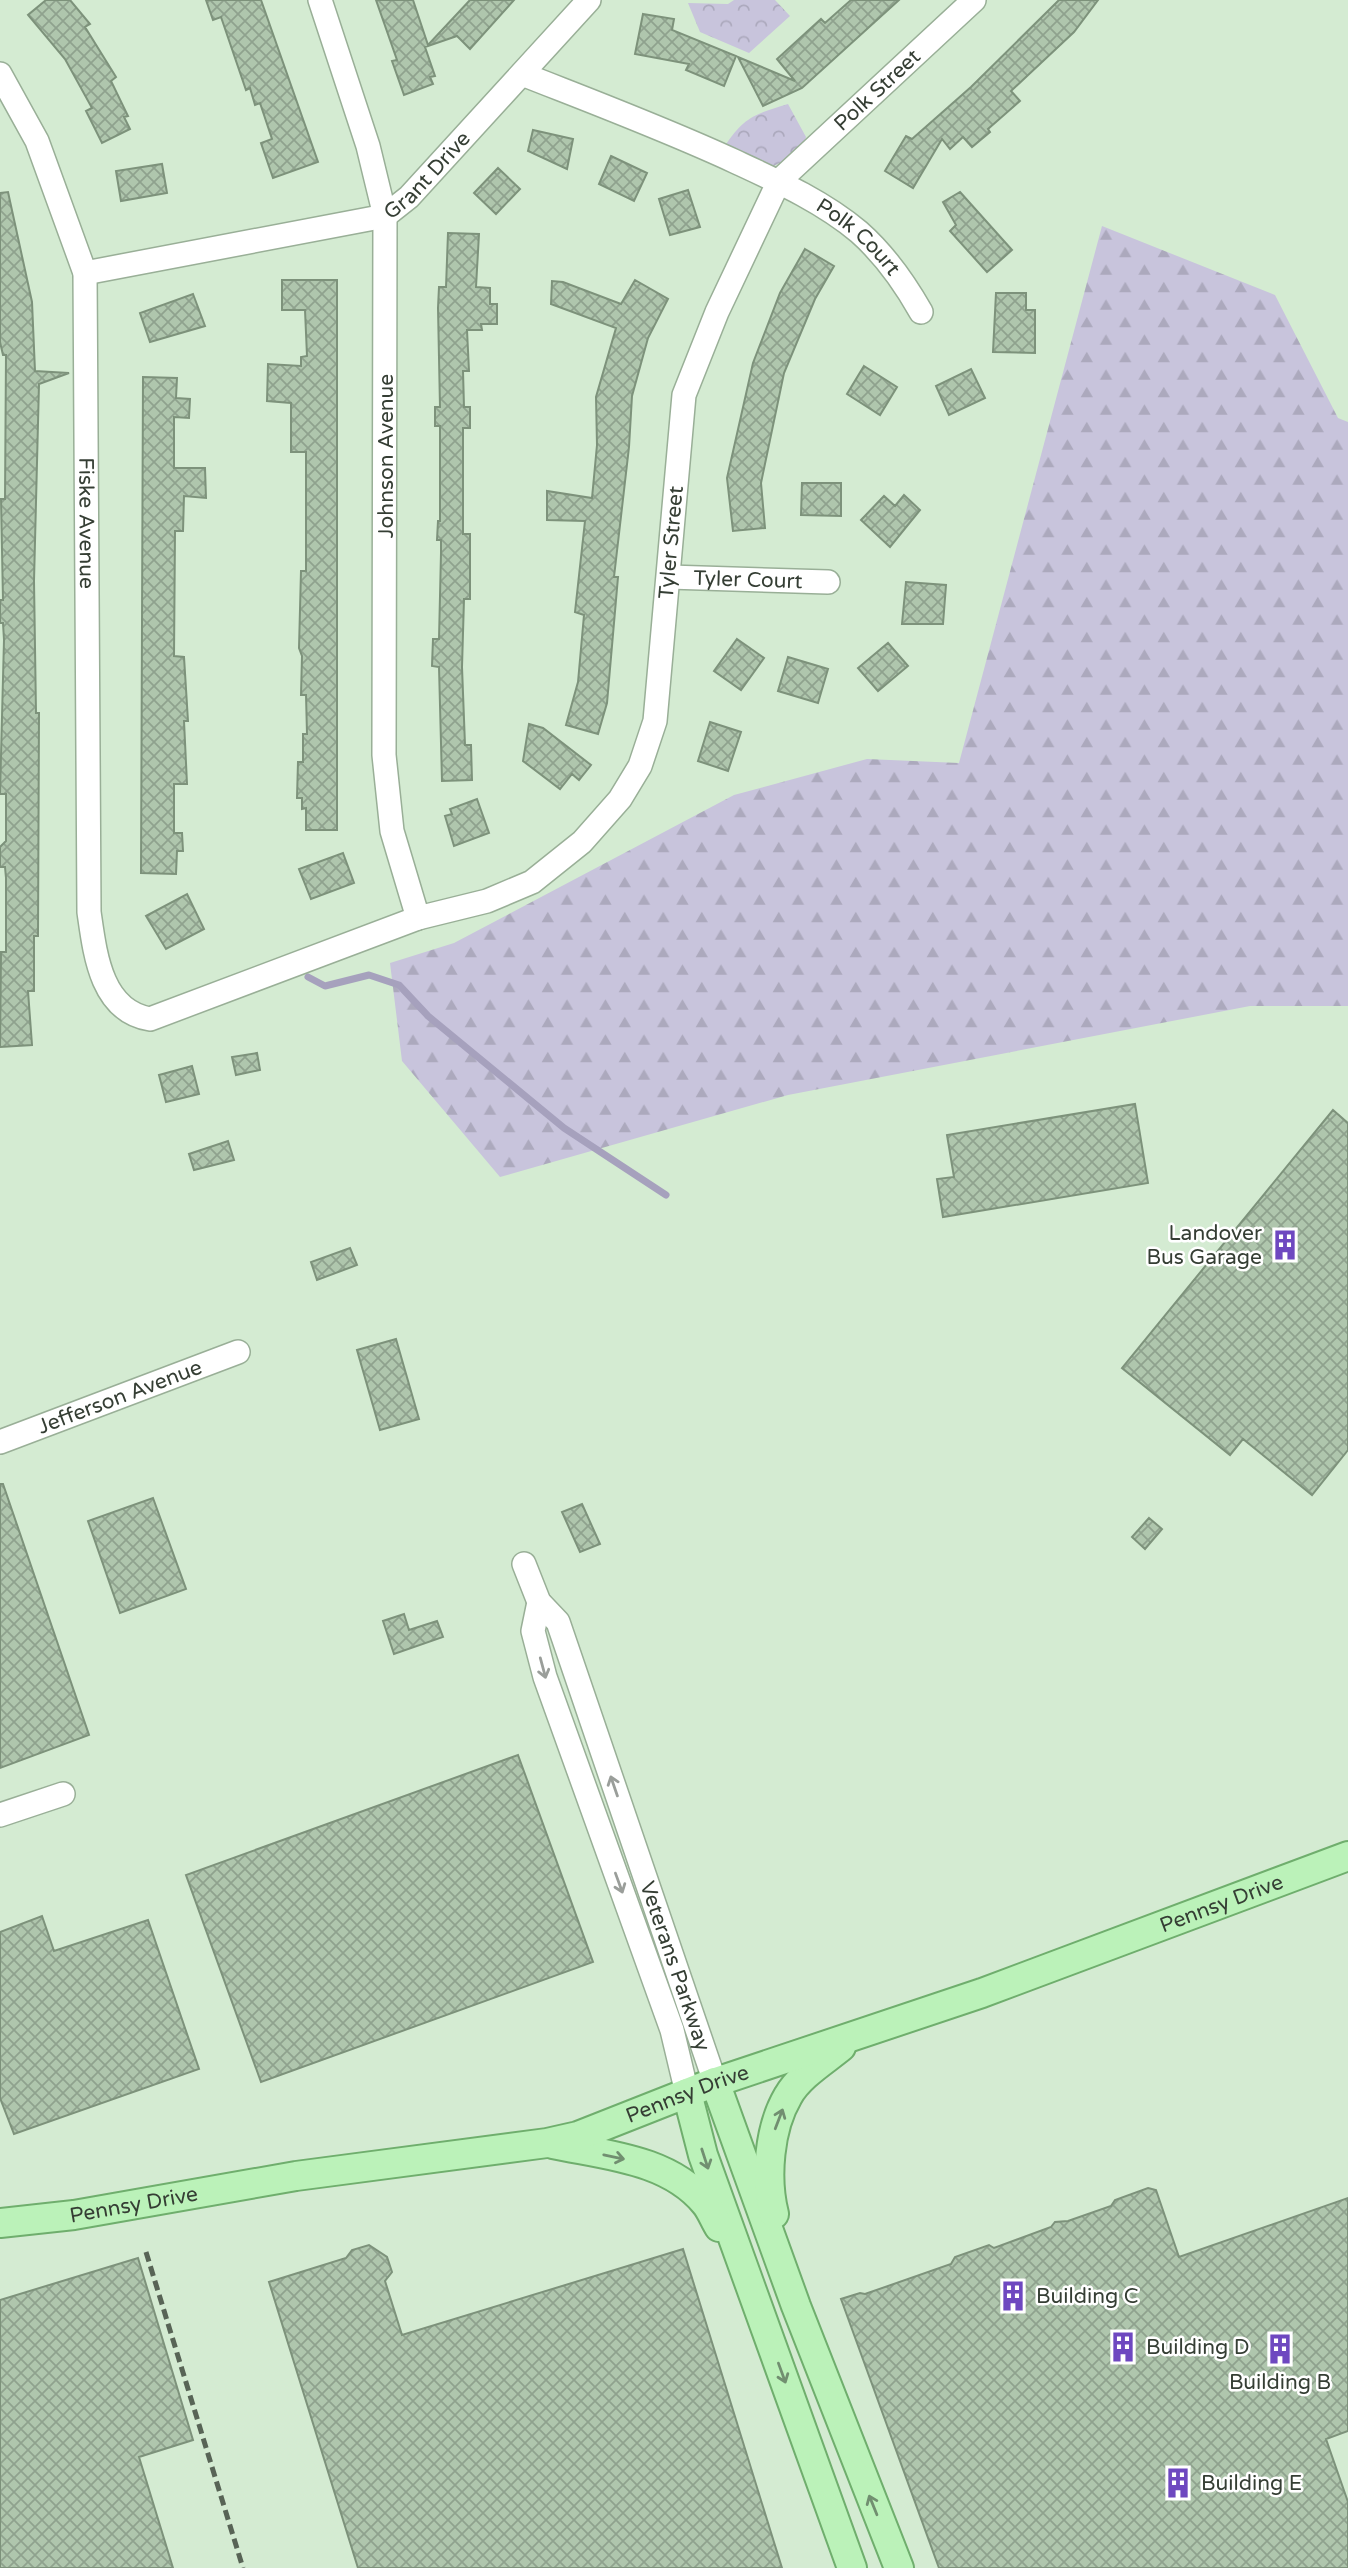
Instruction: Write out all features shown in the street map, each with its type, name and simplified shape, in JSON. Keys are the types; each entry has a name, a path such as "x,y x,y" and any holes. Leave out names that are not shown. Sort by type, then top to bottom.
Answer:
{"main road":[{"name":"Pennsy Drive","path":"0,2223 75,2215 296,2176 547,2143 578,2136 715,2082 982,1993 1348,1856"},
{"path":"796,2305 770,2199 773,2136 789,2094 851,2038"},
{"name":"Veterans Parkway","path":"715,2082 796,2305 899,2568"},
{"name":"Veterans Parkway","path":"687,2093 703,2155 852,2568"},
{"path":"547,2143 656,2168 685,2185 705,2203 742,2260"}],"street":[{"name":"Johnson Avenue","path":"320,0 368,146 385,216 384,755 392,831 418,918"},
{"name":"Grant Drive","path":"85,273 385,216 409,197 589,0"},
{"name":"Polk Street","path":"779,181 974,0"},
{"name":"Fiske Avenue","path":"0,74 37,141 85,273 89,912 98,964 108,989"},
{"path":"522,74 693,142 779,181"},
{"name":"Polk Court","path":"779,181 857,231 892,267 921,312"},
{"name":"Tyler Street","path":"108,989 119,1006 134,1016 150,1019 418,918 486,901 532,882 582,842 620,799 640,766 655,721 669,577 676,461 684,395 717,312 779,181"},
{"name":"Tyler Court","path":"669,577 828,582"},
{"name":"Jefferson Avenue","path":"0,1442 238,1352"},
{"name":"Veterans Parkway","path":"524,1564 539,1602 558,1622 715,2082"},
{"name":"Veterans Parkway","path":"539,1602 533,1631 545,1677 672,2030 687,2093"},
{"path":"0,1815 63,1794"}],"green space":[{"path":"734,0 775,0 790,16 749,53 700,32 688,3 728,4"},
{"path":"788,104 806,137 801,152 768,169 725,146 751,118"},
{"path":"1102,226 1275,295 1338,418 1348,422 1348,1006 1250,1006 788,1095 500,1177 402,1061 390,963 454,943 734,795 867,759 959,763"}],"building":[{"path":"46,0 70,0 90,24 85,27 116,77 111,81 128,116 124,117 130,129 102,143 86,111 92,108 65,59 28,15"},
{"path":"206,0 261,0 318,162 273,178 261,143 272,139 260,103 255,105 250,88 246,90 221,17 213,20"},
{"path":"376,0 413,0 428,45 470,0 514,0 470,49 457,36 425,47 435,76 430,77 433,84 404,95 392,61 397,60"},
{"path":"851,0 899,0 802,88 763,106 738,57 795,81 777,59 821,19 825,23"},
{"path":"1059,0 1098,0 1074,32 1011,91 1020,101 988,129 990,132 972,147 963,137 950,149 942,139 913,188 885,171 906,136 912,139 971,87"},
{"path":"643,14 674,19 672,30 736,56 724,86 686,70 689,64 635,54"},
{"path":"533,130 573,139 567,169 528,151"},
{"path":"611,156 647,173 634,201 599,184"},
{"path":"162,164 167,193 121,201 116,171"},
{"path":"498,168 520,189 496,214 474,193"},
{"path":"688,190 700,227 670,235 659,199"},
{"path":"8,192 32,302 35,371 69,373 39,384 34,581 36,713 39,713 38,936 34,936 34,991 28,991 32,1045 0,1047 1,952 6,952 6,878 5,867 0,867 0,847 6,841 6,794 0,794 4,640 3,623 0,623 0,600 3,600 1,499 5,499 6,355 3,355 0,342 0,193"},
{"path":"960,192 1012,250 987,272 950,231 956,225 943,202"},
{"path":"448,233 479,234 476,287 490,288 490,304 497,304 497,324 481,324 482,330 467,330 469,371 463,371 464,407 470,407 470,428 463,428 463,534 470,534 470,599 464,599 462,667 465,745 471,745 472,780 442,781 439,667 432,666 433,639 439,639 441,553 441,540 437,540 440,521 440,426 435,426 435,407 440,407 438,308 439,287 446,287"},
{"path":"805,249 834,266 815,299 784,373 761,483 765,528 733,531 727,478 753,363 780,293"},
{"path":"282,280 337,280 337,830 306,830 306,808 302,809 302,798 297,798 298,762 303,762 303,734 307,734 306,695 301,695 302,656 299,648 301,571 306,571 306,452 291,452 291,403 267,401 268,364 301,366 301,357 307,356 305,310 282,310"},
{"path":"635,280 668,299 648,338 632,396 614,577 618,577 607,703 598,734 566,725 578,682 584,615 575,612 585,521 547,520 547,491 592,498 597,445 596,397 616,328 551,304 552,281 563,282 621,304"},
{"path":"996,293 1026,293 1026,310 1035,310 1035,353 993,352"},
{"path":"193,294 205,326 150,342 140,313"},
{"path":"864,366 897,387 880,415 847,394"},
{"path":"971,369 985,398 949,415 936,386"},
{"path":"143,377 177,378 176,398 190,399 189,418 174,417 174,468 205,468 206,498 184,496 183,531 175,531 174,656 184,657 188,721 184,721 187,784 174,784 174,833 182,833 183,851 177,851 176,874 141,873"},
{"path":"802,483 841,483 841,516 801,515"},
{"path":"904,495 920,510 890,547 861,520 884,496 895,506"},
{"path":"906,582 946,585 943,624 902,624"},
{"path":"737,639 764,658 741,690 714,671"},
{"path":"888,643 908,666 878,691 858,668"},
{"path":"788,657 828,669 818,703 778,691"},
{"path":"710,722 741,732 728,771 698,761"},
{"path":"529,724 543,728 591,765 579,780 572,774 560,789 523,761"},
{"path":"477,799 489,833 454,846 445,816 452,814 450,809"},
{"path":"343,853 354,883 311,899 299,869"},
{"path":"187,894 204,929 166,949 146,916"},
{"path":"257,1053 260,1070 236,1075 232,1057"},
{"path":"192,1066 199,1094 166,1102 159,1075"},
{"path":"1135,1104 1148,1183 943,1217 937,1179 954,1177 947,1135"},
{"name":"Landover Bus Garage","path":"1333,1110 1348,1123 1348,1450 1312,1495 1243,1439 1230,1455 1122,1368"},
{"path":"228,1141 234,1160 194,1170 189,1154"},
{"path":"350,1248 357,1265 317,1280 311,1262"},
{"path":"396,1339 419,1419 380,1430 357,1350"},
{"path":"0,1484 3,1484 89,1735 0,1768"},
{"path":"153,1498 186,1589 120,1613 88,1521"},
{"path":"582,1504 600,1544 580,1552 562,1512"},
{"path":"1149,1518 1162,1529 1145,1549 1132,1537"},
{"path":"404,1614 409,1630 437,1621 443,1637 394,1654 383,1621"},
{"path":"518,1755 593,1962 261,2082 186,1875"},
{"path":"42,1916 54,1951 148,1920 199,2069 14,2134 0,2098 0,1932"},
{"path":"1148,2188 1156,2190 1179,2257 1348,2198 1348,2431 1326,2439 1348,2502 1348,2568 939,2568 841,2299 865,2294 951,2264 955,2257 989,2245 994,2248 1051,2227 1055,2222 1068,2221 1111,2206 1115,2200"},
{"path":"369,2245 387,2257 392,2272 385,2281 402,2335 683,2249 782,2568 358,2568 269,2282 346,2258 352,2250"},
{"path":"138,2258 193,2440 139,2457 173,2568 0,2568 0,2300"}],"waterway":[{"path":"308,977 325,986 369,975 399,985 428,1016 564,1128 666,1195"}],"railway":[{"path":"146,2252 243,2568"}],"place":[{"name":"Landover Bus Garage","path":"1285,1245"},
{"name":"Building C","path":"1013,2296"},
{"name":"Building D","path":"1123,2347"},
{"name":"Building B","path":"1280,2349"},
{"name":"Building E","path":"1178,2483"}]}
